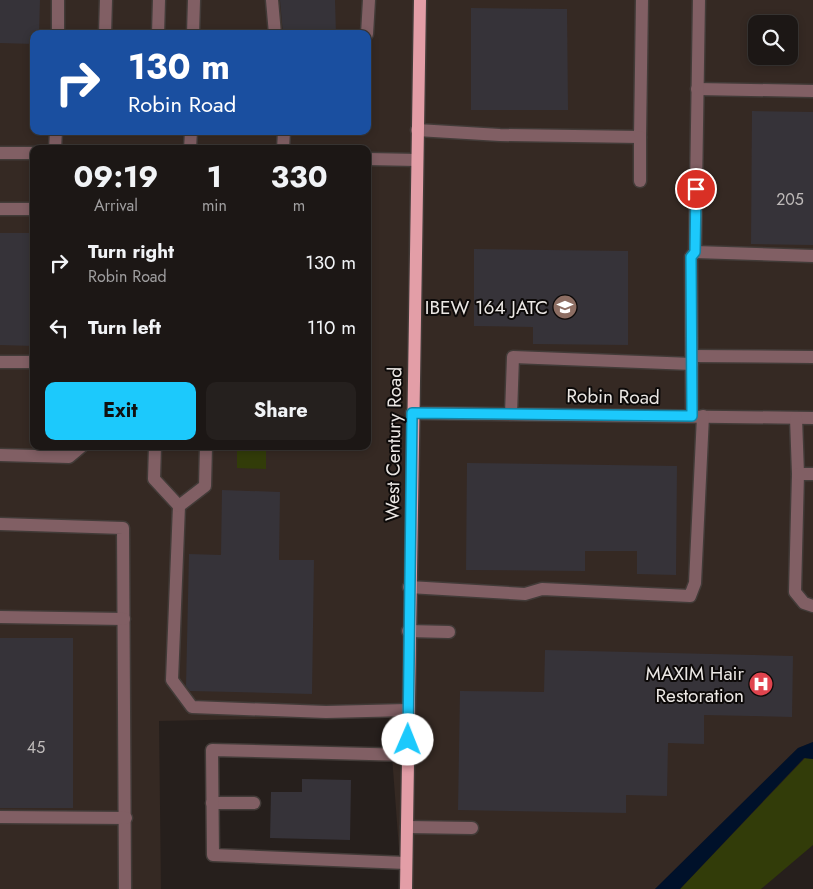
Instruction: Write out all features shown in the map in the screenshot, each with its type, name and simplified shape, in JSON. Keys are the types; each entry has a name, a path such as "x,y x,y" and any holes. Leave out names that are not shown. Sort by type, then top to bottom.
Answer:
{"main road":[{"name":"West Century Road","path":"406,889 408,631 420,0"}],"street":[{"path":"58,0 58,30"},
{"path":"105,30 106,0"},
{"path":"158,30 159,0"},
{"path":"193,30 194,0"},
{"path":"272,0 275,30"},
{"path":"368,30 369,0"},
{"path":"640,182 642,0"},
{"path":"409,587 525,594 542,589 690,596 694,584 698,416 692,360 691,257 695,252 699,0"},
{"path":"697,89 813,91"},
{"path":"417,130 500,135 640,137"},
{"path":"0,153 30,153"},
{"path":"371,159 417,160"},
{"path":"0,208 30,209"},
{"path":"695,252 813,256"},
{"path":"512,414 513,357 692,360 813,357"},
{"path":"0,362 30,362"},
{"name":"Robin Road","path":"412,413 813,418"},
{"path":"796,418 798,474 795,592 804,603 813,606"},
{"path":"0,455 69,457 77,450"},
{"path":"155,450 154,478 180,506 172,680 192,706 326,712 408,710"},
{"path":"180,506 205,486 206,450"},
{"path":"798,474 813,474"},
{"path":"0,524 123,528 125,889"},
{"path":"0,617 124,619"},
{"path":"408,631 449,632"},
{"path":"406,863 213,855 212,750 408,755"},
{"path":"212,803 254,803"},
{"path":"0,817 126,818"},
{"path":"407,826 472,828"}],"shaded area":[{"path":"0,0 813,0 813,742 798,748 655,889 402,889 389,716 159,721 161,889 0,889"}],"green space":[{"path":"237,450 266,450 266,469 237,468"},
{"path":"805,758 813,759 813,845 761,889 680,889"}],"water":[{"path":"813,742 813,759 804,758 680,889 655,889 798,748"}],"building":[{"path":"0,0 40,0 39,30 30,30 30,44 0,43"},
{"path":"280,0 335,0 336,30 283,30"},
{"path":"471,8 567,9 568,110 471,110"},
{"path":"752,111 813,112 813,245 751,244"},
{"path":"0,233 30,233 30,346 0,345"},
{"path":"474,249 628,251 628,345 533,344 533,327 474,326"},
{"path":"467,463 677,466 676,575 637,574 637,551 585,551 585,571 466,570"},
{"path":"222,490 280,492 279,560 314,560 312,694 190,691 186,686 189,554 221,555"},
{"path":"0,638 73,638 73,808 0,808"},
{"path":"545,650 793,656 792,717 704,715 704,744 668,743 667,796 626,795 626,813 458,810 460,691 544,692"},
{"path":"302,779 351,780 350,840 270,838 271,792 302,792"}],"place":[{"name":"IBEW 164 JATC","path":"565,307"},
{"name":"MAXIM Hair Restoration","path":"761,684"}],"route":[{"path":"408,740 412,413 692,416 691,257 695,252 696,189"}]}
